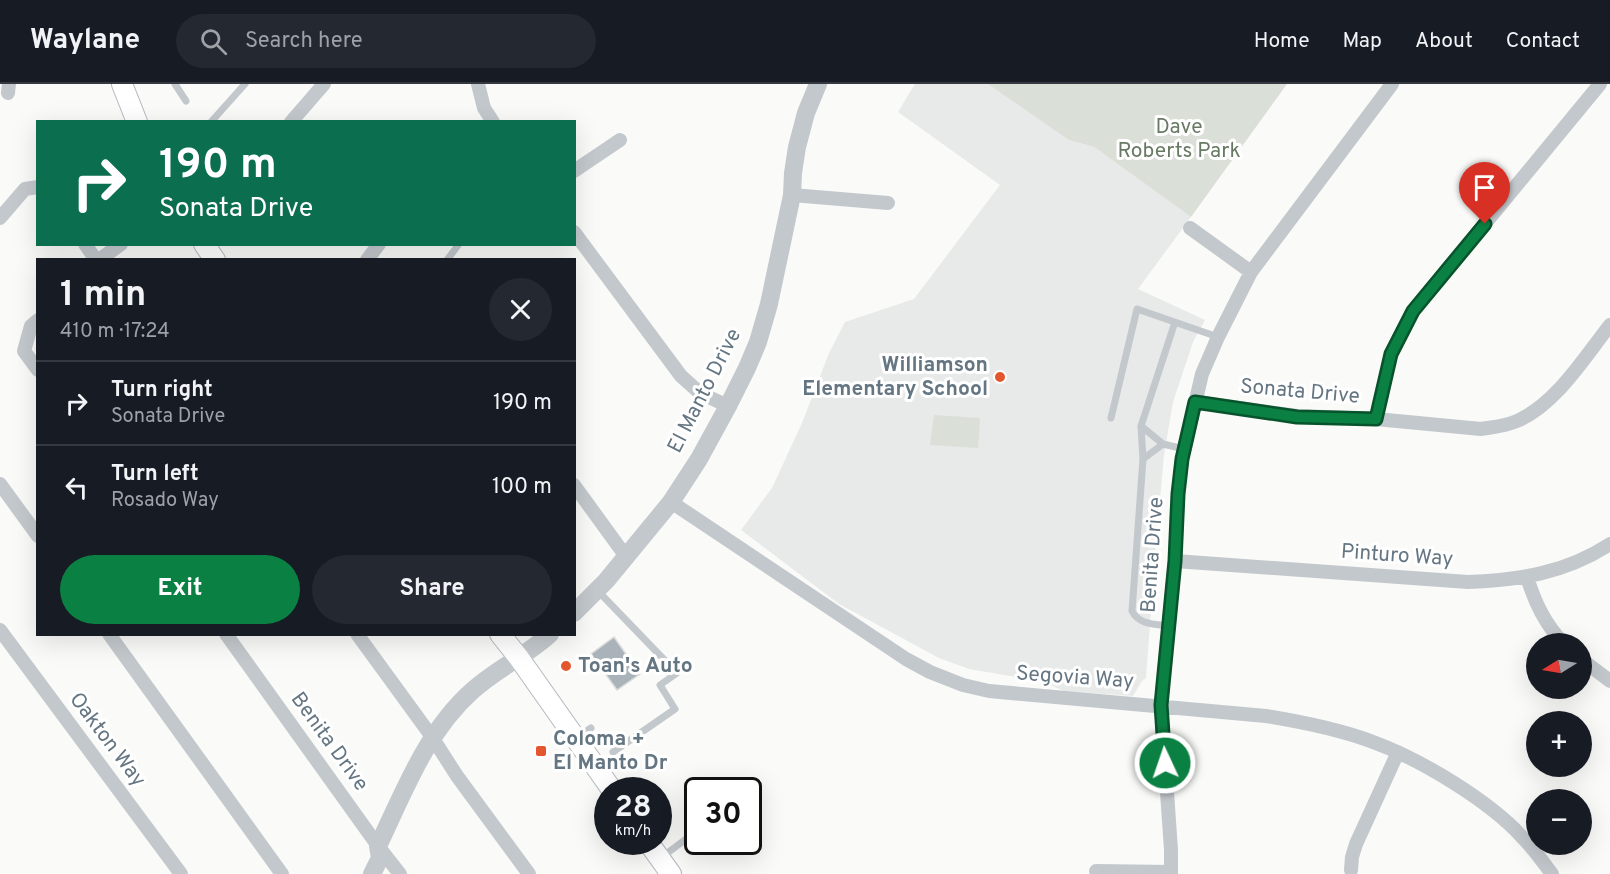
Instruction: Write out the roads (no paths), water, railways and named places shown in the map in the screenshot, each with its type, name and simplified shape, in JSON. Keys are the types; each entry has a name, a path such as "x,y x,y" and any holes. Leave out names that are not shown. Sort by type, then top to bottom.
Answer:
{"main road":[{"path":"122,84 137,120"},
{"path":"502,636 584,733 606,777"}],"street":[{"path":"293,120 324,84"},
{"path":"478,84 484,108 492,120"},
{"name":"El Manto Drive","path":"576,611 627,558 671,502 699,459 747,368 763,323 776,274 792,195 797,147 806,113 818,84"},
{"name":"Benita Drive","path":"1171,873 1161,705 1175,561 1178,494 1184,449 1202,374 1251,272 1392,84"},
{"path":"1376,419 1391,354 1413,311 1600,84"},
{"path":"576,170 620,140"},
{"path":"0,218 25,189 36,187"},
{"path":"792,195 888,203"},
{"path":"1190,228 1251,272"},
{"path":"576,235 681,376 700,393 728,406"},
{"path":"100,258 118,246"},
{"path":"36,322 31,326 24,351 36,367"},
{"name":"Sonata Drive","path":"1195,402 1297,417 1376,419 1481,429 1499,427 1516,422 1546,404 1610,326"},
{"path":"0,484 36,533"},
{"path":"576,488 627,558"},
{"name":"Segovia Way","path":"671,502 882,644 930,672 963,685 998,692 1266,716 1310,724 1374,742 1398,752 1471,795 1522,837 1552,874"},
{"name":"Pinturo Way","path":"1175,561 1468,582 1527,577 1555,570 1610,544"},
{"path":"1527,577 1542,617 1554,633"},
{"name":"Oakton Way","path":"0,630 181,874"},
{"path":"110,636 282,874"},
{"name":"Benita Drive","path":"227,636 400,874"},
{"path":"358,636 529,874"},
{"path":"372,874 380,858 378,846 432,737 472,691 547,636"},
{"path":"1592,667 1610,681"},
{"path":"1351,870 1356,844 1398,752"},
{"path":"1096,871 1171,873"}],"lane":[{"path":"175,84 186,101"},
{"path":"213,120 245,84"},
{"path":"1111,418 1137,309 1218,337"},
{"path":"1169,626 1141,621 1132,611 1143,459 1141,426 1175,322"},
{"path":"1141,426 1163,444 1184,449"},
{"path":"1143,459 1163,444"},
{"path":"597,590 677,673 660,685 675,709 613,753"},
{"path":"665,866 684,842"}],"place":[{"name":"Williamson Elementary School","path":"1000,377"},
{"name":"Toan's Auto","path":"566,666"},
{"name":"Coloma + El Manto Dr","path":"541,751"}],"park label":[{"name":"Dave Roberts Park","path":"1179,139"}]}
